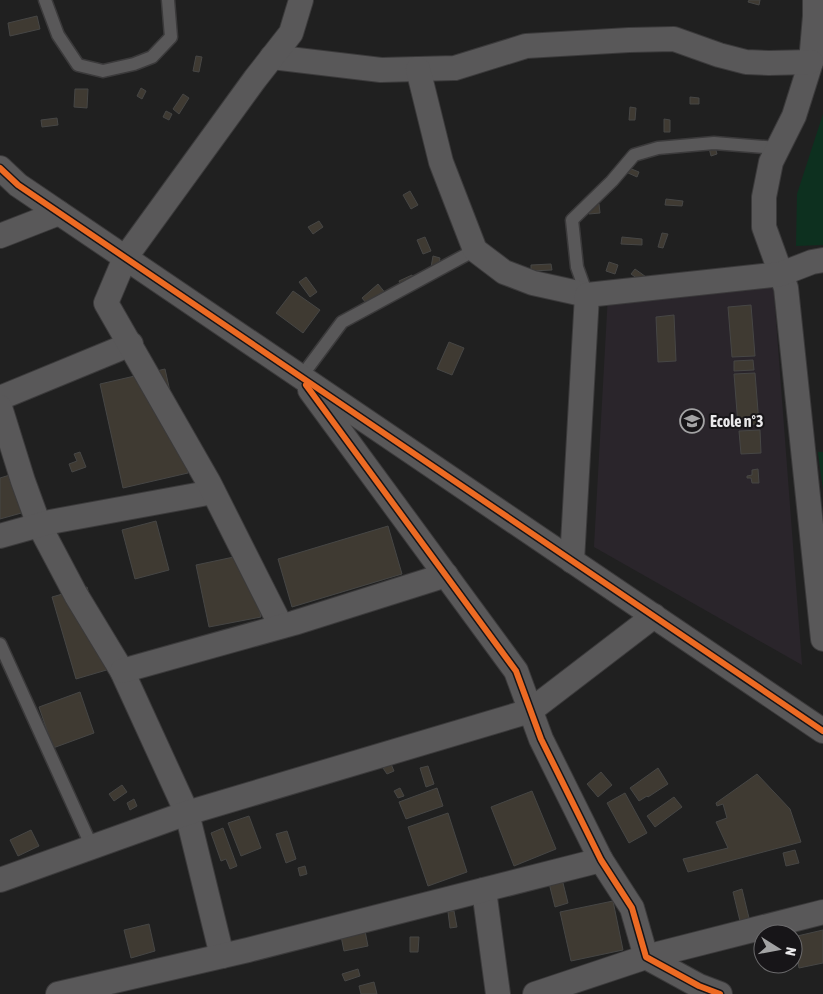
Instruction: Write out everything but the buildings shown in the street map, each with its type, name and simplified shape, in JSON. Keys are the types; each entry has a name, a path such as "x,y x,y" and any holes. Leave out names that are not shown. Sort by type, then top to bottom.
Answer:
{"street":[{"path":"281,626 214,492 106,303 125,258 255,79 291,33 301,0"},
{"path":"815,0 811,62 794,116 771,162 764,197 764,227 786,288 813,449 823,640"},
{"path":"272,56 381,70 455,68 526,46 674,39 719,55 746,62 811,62"},
{"path":"418,69 441,162 475,250 504,272 534,283 587,294 781,274 812,262 823,260"},
{"path":"0,168 18,185 823,732"},
{"path":"0,236 59,213"},
{"path":"572,561 587,294"},
{"path":"0,398 131,344"},
{"path":"300,377 516,671 540,739 601,860 632,908 646,957 699,986 720,994"},
{"path":"0,407 39,525 76,595 122,671 187,813 222,956"},
{"path":"0,536 50,522 214,492"},
{"path":"122,671 281,626 446,575"},
{"path":"0,880 187,813 530,711 654,616"},
{"path":"58,994 222,956 601,860"},
{"path":"484,890 498,994"},
{"path":"535,994 646,957 823,912"}],"lane":[{"path":"44,0 58,34 78,65 104,71 134,64 152,57 171,37 168,0"},
{"path":"587,294 577,267 572,220 612,182 634,155 658,148 714,143 778,148"},
{"path":"300,377 342,322 475,250"},
{"path":"0,644 92,847"}],"shaded area":[{"name":"Ecole n°3","path":"773,281 802,665 594,547 608,295"}],"green space":[{"path":"823,114 823,245 796,246 797,194"},
{"path":"818,452 823,452 823,490"}],"cycle path":[{"path":"0,168 18,185 823,731"},
{"path":"306,385 516,671 541,739 601,860 632,908 646,957 699,986 720,994"}],"place":[{"name":"Ecole n°3","path":"692,421"}]}
